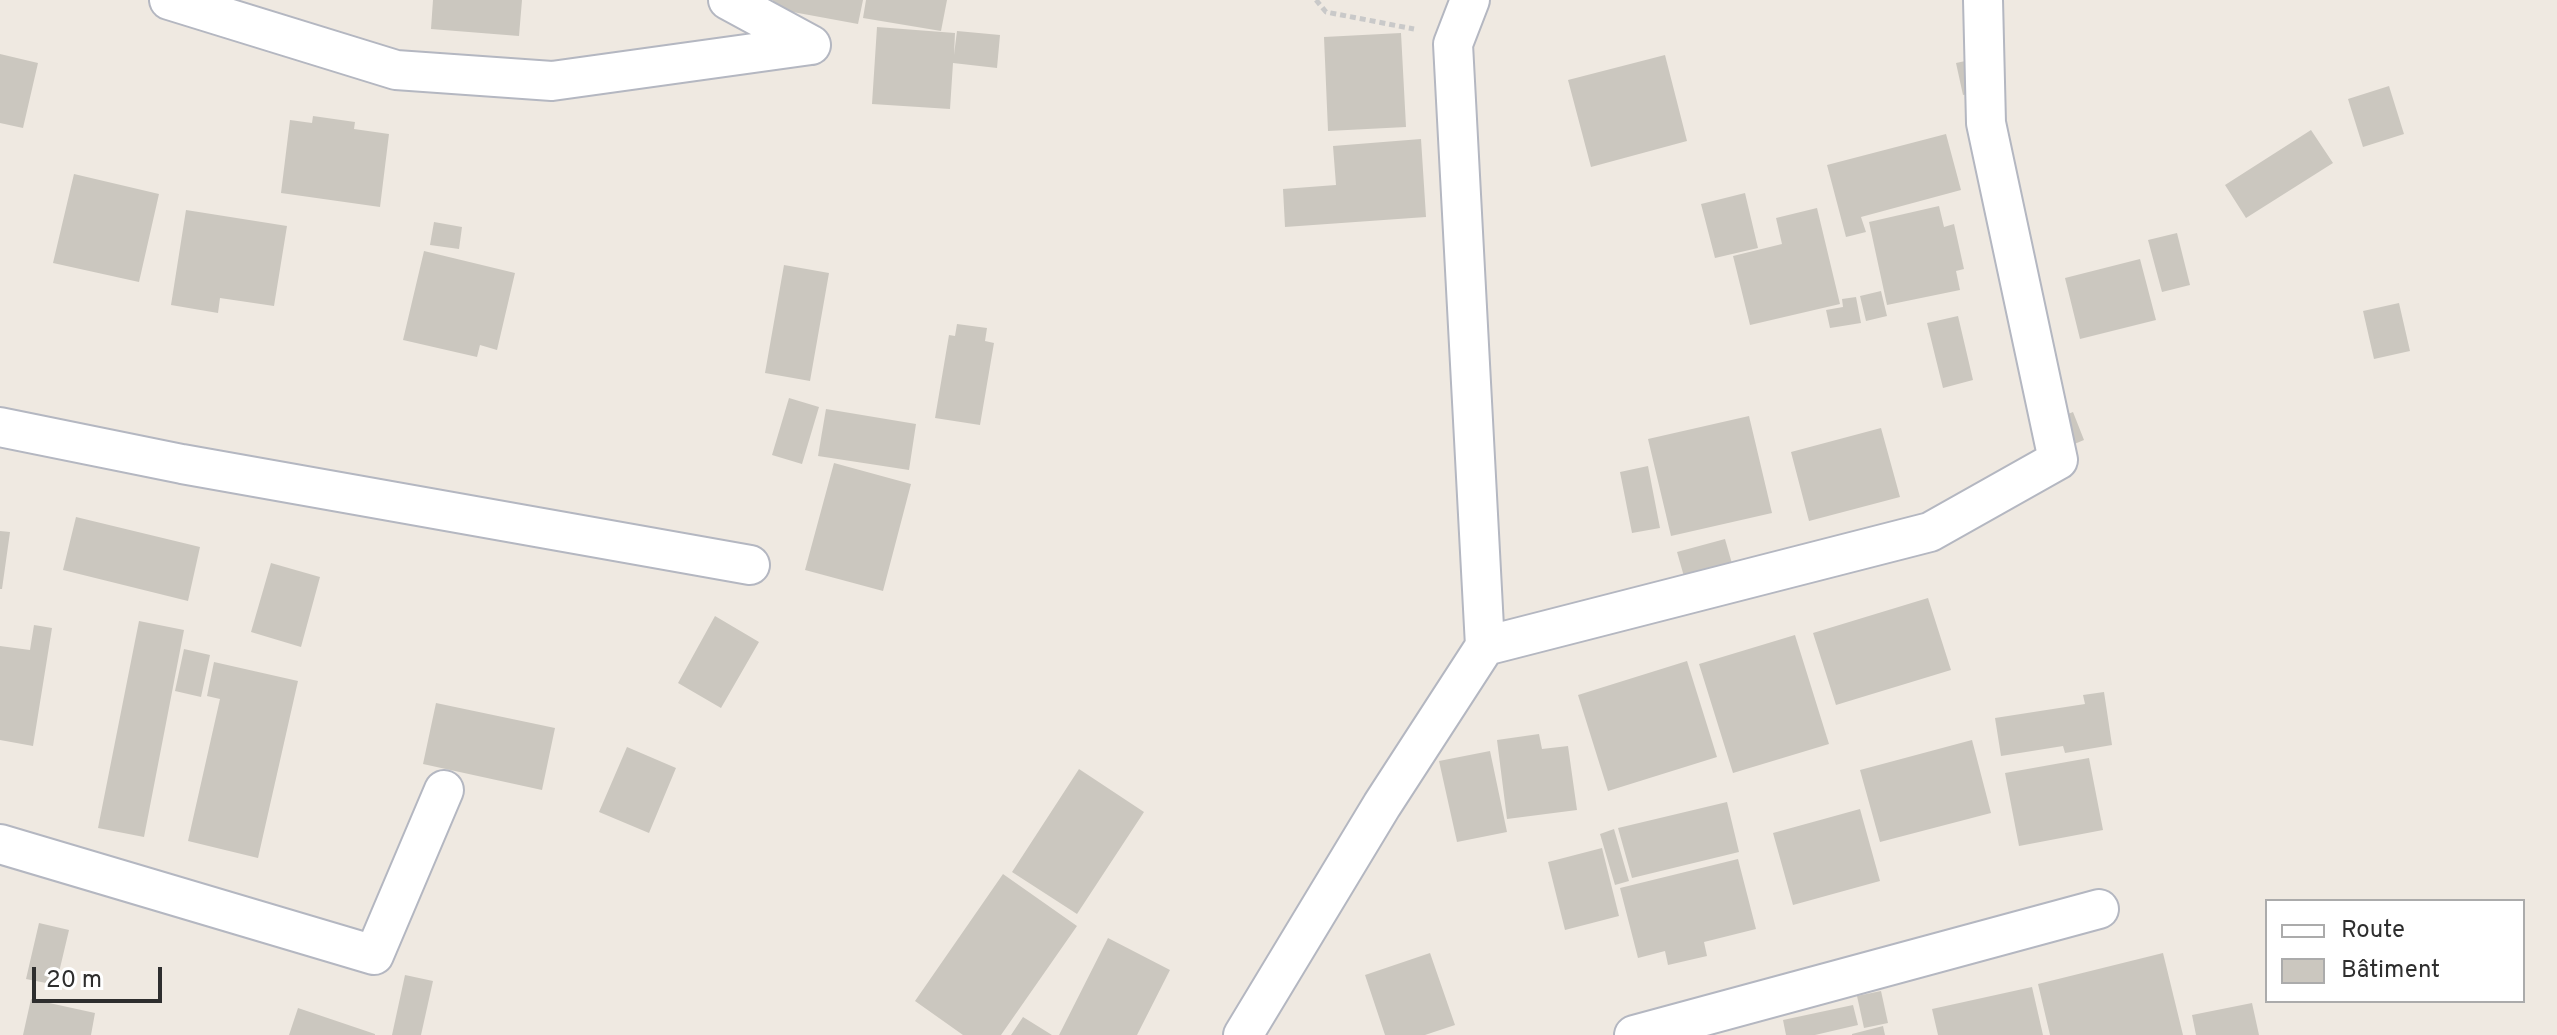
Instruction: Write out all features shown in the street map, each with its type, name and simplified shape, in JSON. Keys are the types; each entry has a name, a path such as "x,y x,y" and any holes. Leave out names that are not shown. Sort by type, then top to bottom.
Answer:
{"street":[{"path":"169,0 396,70 552,81 811,45 728,0"},
{"path":"1485,646 1930,532 2058,460 1986,123 1983,0"},
{"path":"1243,1035 1382,805 1485,646 1453,44 1466,11"},
{"path":"0,427 198,467 750,565"},
{"path":"0,844 374,955 444,790"},
{"path":"1634,1035 2099,909"}],"path":[{"path":"1316,0 1326,12 1421,31 1466,11"}],"building":[{"path":"433,0 522,0 519,36 431,29"},
{"path":"773,0 863,0 858,24 771,8"},
{"path":"866,0 947,0 941,31 863,18"},
{"path":"877,27 955,33 954,55 957,31 1000,35 997,68 953,63 950,109 872,104"},
{"path":"1401,33 1406,127 1328,131 1324,37"},
{"path":"0,54 38,63 23,128 0,123"},
{"path":"1665,55 1687,141 1591,167 1568,80"},
{"path":"1984,57 1991,89 1963,95 1956,63"},
{"path":"2389,86 2404,134 2363,147 2348,99"},
{"path":"313,116 355,122 354,129 389,134 380,207 281,193 290,120 312,123"},
{"path":"2311,130 2333,163 2246,218 2225,185"},
{"path":"1946,134 1961,190 1861,217 1866,232 1846,237 1827,165"},
{"path":"1421,139 1426,217 1285,227 1283,189 1336,185 1333,146"},
{"path":"74,174 159,194 139,282 53,263"},
{"path":"1745,193 1758,248 1715,258 1701,204"},
{"path":"1939,206 1944,227 1954,224 1964,269 1956,271 1960,290 1887,305 1869,222"},
{"path":"1817,208 1840,304 1750,325 1733,256 1782,244 1776,218"},
{"path":"186,210 287,226 274,306 220,298 218,313 171,305"},
{"path":"434,222 462,227 459,249 430,245"},
{"path":"2177,233 2190,285 2162,292 2148,240"},
{"path":"424,251 515,273 497,350 480,345 477,357 403,340"},
{"path":"2140,259 2156,320 2080,339 2065,278"},
{"path":"784,265 829,273 810,381 765,373"},
{"path":"1881,291 1887,316 1866,321 1860,296"},
{"path":"1856,297 1861,323 1830,328 1826,310 1843,307 1842,299"},
{"path":"2399,303 2410,351 2374,359 2363,311"},
{"path":"1958,316 1973,380 1943,388 1927,323"},
{"path":"957,324 987,328 985,341 994,343 980,425 935,418 949,335 955,336"},
{"path":"789,398 819,407 802,464 772,455"},
{"path":"826,409 916,424 909,470 818,456"},
{"path":"2073,412 2084,440 2060,450 2048,422"},
{"path":"1749,416 1772,513 1671,536 1648,439"},
{"path":"1881,428 1900,497 1809,521 1791,452"},
{"path":"834,463 911,484 883,591 805,570"},
{"path":"1648,466 1660,528 1632,533 1620,472"},
{"path":"76,517 200,547 188,601 63,570"},
{"path":"0,531 10,532 2,589 0,589"},
{"path":"1725,539 1735,574 1687,587 1677,552"},
{"path":"271,563 320,577 301,647 251,632"},
{"path":"1928,598 1951,670 1836,705 1813,633"},
{"path":"715,616 759,642 721,708 678,683"},
{"path":"139,621 184,630 144,837 98,828"},
{"path":"34,625 52,628 33,746 0,740 0,646 30,650"},
{"path":"1795,635 1829,744 1733,773 1699,664"},
{"path":"184,649 210,655 201,697 175,691"},
{"path":"1687,661 1717,757 1608,791 1578,695"},
{"path":"214,662 298,681 258,858 188,841 220,699 207,696"},
{"path":"2104,692 2112,745 2065,753 2063,746 2001,756 1995,718 2085,704 2083,695"},
{"path":"436,703 555,728 542,790 423,764"},
{"path":"1539,734 1542,749 1568,746 1577,810 1507,819 1497,740"},
{"path":"1972,740 1991,813 1880,842 1860,770"},
{"path":"627,747 676,768 649,833 599,812"},
{"path":"1490,751 1507,832 1457,842 1439,761"},
{"path":"2089,758 2103,830 2019,846 2005,773"},
{"path":"1079,769 1144,812 1077,914 1012,872"},
{"path":"1727,802 1739,852 1632,878 1618,828"},
{"path":"1860,809 1880,881 1793,905 1773,833"},
{"path":"1614,829 1629,881 1615,885 1600,834"},
{"path":"1602,848 1619,916 1565,930 1548,862"},
{"path":"1738,859 1756,929 1704,942 1707,956 1668,965 1665,951 1638,958 1620,888"},
{"path":"1003,874 1077,926 1001,1035 963,1035 915,1001"},
{"path":"39,923 69,930 56,985 26,979"},
{"path":"1108,938 1170,970 1137,1035 1059,1035"},
{"path":"1430,953 1455,1025 1425,1035 1385,1035 1365,975"},
{"path":"2163,953 2183,1035 2050,1035 2038,984"},
{"path":"405,975 433,981 421,1035 392,1035"},
{"path":"2032,987 2043,1035 1938,1035 1932,1009"},
{"path":"1881,991 1888,1023 1864,1028 1857,996"},
{"path":"31,999 95,1013 91,1035 23,1035"},
{"path":"2252,1003 2259,1035 2196,1035 2192,1015"},
{"path":"1853,1005 1858,1025 1815,1035 1786,1035 1783,1020"},
{"path":"298,1008 375,1034 375,1035 289,1035"},
{"path":"1023,1017 1052,1035 1011,1035"},
{"path":"1883,1026 1885,1035 1852,1035 1852,1034"}]}
